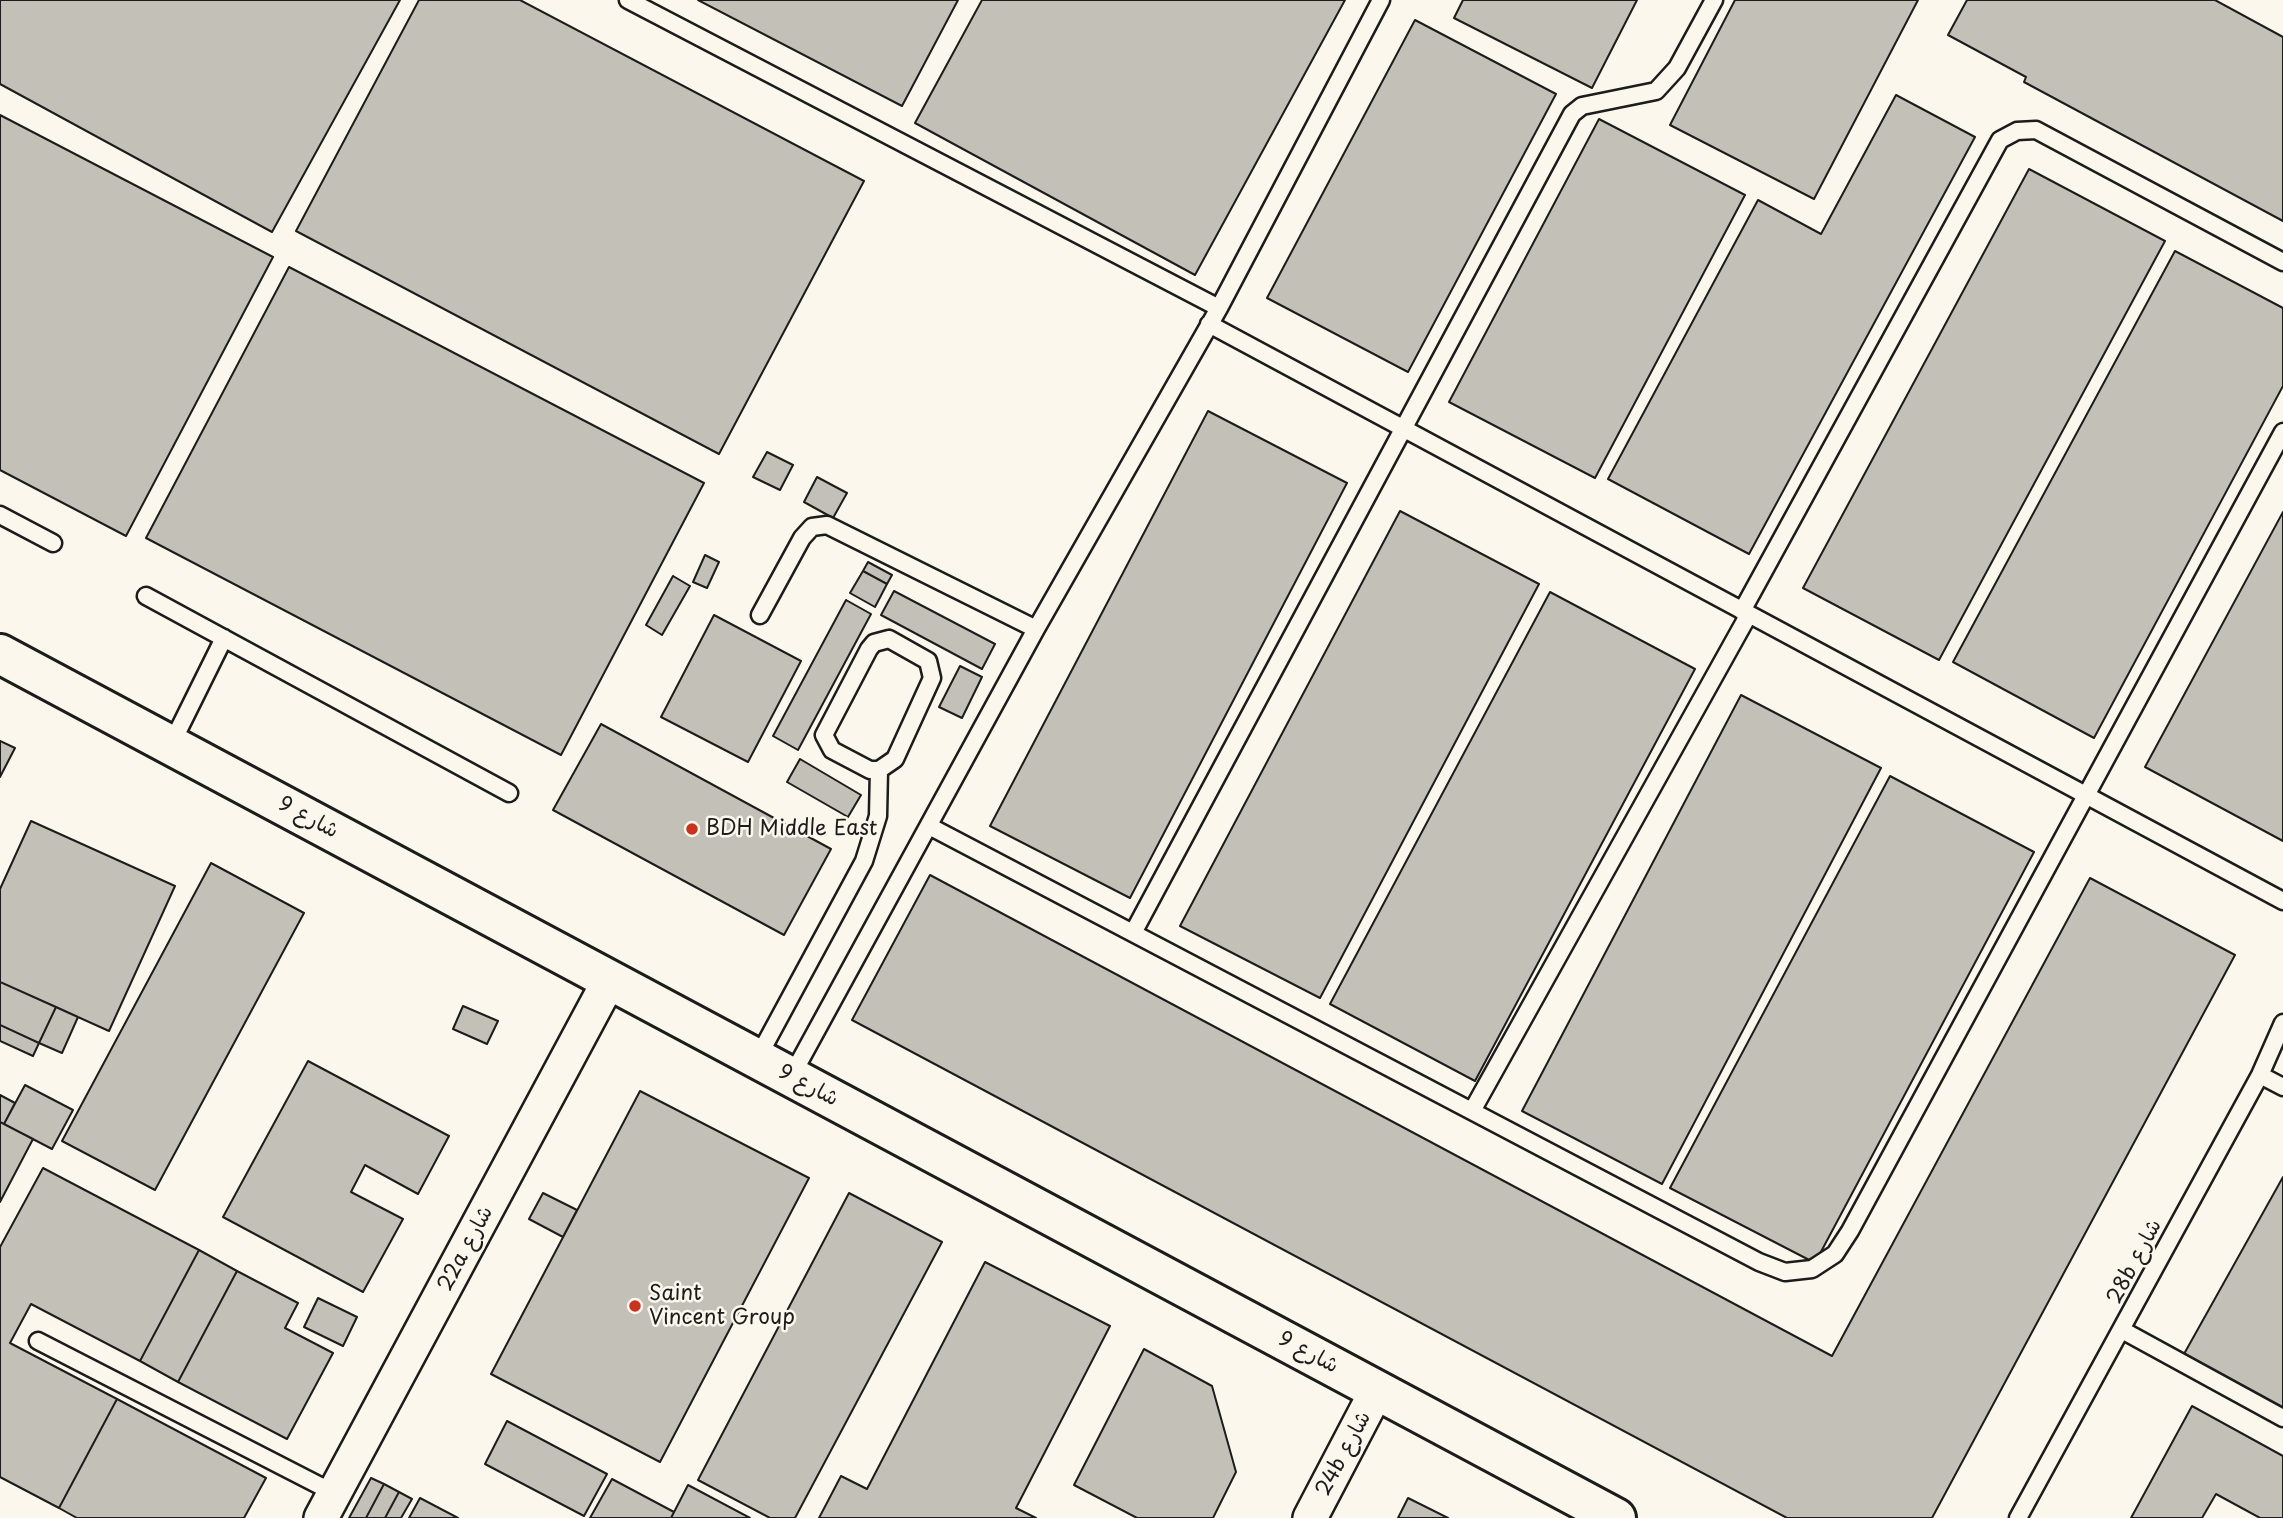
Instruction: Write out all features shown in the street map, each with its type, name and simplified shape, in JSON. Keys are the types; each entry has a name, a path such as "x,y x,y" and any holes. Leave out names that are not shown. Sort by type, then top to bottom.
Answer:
{"street":[{"name":"شارع 9","path":"0,654 1616,1518"},
{"name":"22a شارع","path":"328,1506 610,979"},
{"name":"24b شارع","path":"1310,1518 1377,1390"}],"lane":[{"path":"628,0 1219,308"},
{"path":"791,1077 1036,629 1219,308 1381,0"},
{"path":"1133,933 1572,114 1582,106 1656,90 1677,68 1714,0"},
{"path":"1472,1111 2000,140 2017,131 2036,130 2283,262"},
{"path":"1209,324 2283,901"},
{"path":"929,826 1759,1262 1784,1272 1812,1269 1835,1254 1850,1231 2283,432"},
{"path":"0,515 54,543"},
{"path":"760,615 802,538 812,527 827,525 1036,629"},
{"path":"146,596 509,793"},
{"path":"171,745 225,639"},
{"path":"889,639 928,661 932,678 895,759 879,769 861,767 832,750 824,735 869,649 874,643 889,639"},
{"path":"757,1059 864,861 878,816 879,769"},
{"name":"28b شارع","path":"2018,1518 2260,1075 2283,1025"},
{"path":"2260,1075 2283,1087"},
{"path":"2122,1330 2283,1418"},
{"path":"38,1341 328,1506"}],"building":[{"path":"0,0 400,0 272,232 0,84"},
{"path":"419,0 520,0 864,181 719,454 296,231"},
{"path":"698,0 958,0 902,106"},
{"path":"982,0 1345,0 1195,275 915,123"},
{"path":"1463,0 1637,0 1592,88 1454,18"},
{"path":"1735,0 1918,0 1814,199 1670,125"},
{"path":"1967,0 2215,0 2283,37 2283,221 2024,82 2026,77 1948,35"},
{"path":"1415,20 1556,94 1408,372 1267,298"},
{"path":"1896,95 1975,137 1749,554 1608,479 1758,200 1821,234"},
{"path":"0,115 273,257 126,536 0,470"},
{"path":"1599,119 1745,195 1595,478 1449,402"},
{"path":"2029,169 2165,241 1939,660 1803,588"},
{"path":"2175,251 2283,308 2283,386 2094,738 1953,662"},
{"path":"289,267 704,483 561,755 146,538"},
{"path":"1208,411 1347,483 1130,898 990,826"},
{"path":"767,452 793,465 780,490 753,477"},
{"path":"817,477 847,493 833,518 804,502"},
{"path":"1400,511 1539,584 1320,998 1180,926"},
{"path":"2283,512 2283,841 2145,767"},
{"path":"705,555 719,562 707,588 693,582"},
{"path":"868,562 892,575 887,584 863,571"},
{"path":"863,571 887,584 875,607 850,593"},
{"path":"673,576 690,586 662,635 646,625"},
{"path":"894,591 995,644 982,669 881,615"},
{"path":"1550,592 1695,669 1475,1081 1330,1004"},
{"path":"846,600 871,614 798,750 773,736"},
{"path":"714,615 801,661 748,762 661,717"},
{"path":"960,666 982,677 962,718 939,707"},
{"path":"1741,695 1881,768 1662,1184 1522,1111"},
{"name":"BDH Middle East","path":"601,724 831,849 784,935 553,810"},
{"path":"0,741 15,748 0,777"},
{"path":"800,759 861,795 848,817 787,782"},
{"path":"1890,776 2034,852 1815,1263 1670,1188"},
{"path":"31,821 175,886 109,1031 0,982 0,889"},
{"path":"211,863 304,913 155,1190 62,1141"},
{"path":"930,875 1832,1356 2090,878 2235,955 1932,1518 1787,1518 852,1020"},
{"path":"0,982 56,1007 39,1043 0,1025"},
{"path":"463,1006 498,1021 487,1044 453,1029"},
{"path":"56,1007 78,1017 62,1053 39,1043"},
{"path":"0,1025 39,1043 33,1056 0,1041"},
{"path":"308,1061 449,1136 418,1194 365,1165 351,1192 403,1219 363,1292 223,1217"},
{"path":"25,1085 73,1110 52,1149 4,1124"},
{"name":"Saint Vincent Group","path":"640,1091 809,1178 660,1462 491,1374"},
{"path":"0,1095 15,1103 4,1124 0,1122"},
{"path":"0,1122 33,1139 0,1202"},
{"path":"43,1168 199,1250 140,1361 31,1304 10,1343 117,1399 59,1508 0,1477 0,1247"},
{"path":"2283,1177 2283,1408 2184,1354"},
{"path":"543,1193 577,1210 563,1237 529,1219"},
{"path":"849,1193 942,1242 795,1518 770,1518 698,1480"},
{"path":"199,1250 237,1271 178,1382 140,1361"},
{"path":"985,1262 1110,1326 1016,1508 1036,1518 819,1518 841,1476 867,1489"},
{"path":"237,1271 298,1303 285,1328 333,1353 287,1439 178,1382"},
{"path":"318,1298 357,1317 343,1346 304,1327"},
{"path":"1144,1349 1212,1386 1236,1472 1213,1518 1137,1518 1074,1485"},
{"path":"117,1399 266,1478 244,1518 77,1518 59,1508"},
{"path":"2192,1406 2283,1456 2283,1518 2260,1518 2216,1494 2202,1518 2131,1518"},
{"path":"507,1421 607,1474 584,1516 485,1464"},
{"path":"371,1478 384,1484 366,1518 349,1518"},
{"path":"612,1479 674,1512 671,1518 590,1518"},
{"path":"384,1484 399,1492 385,1518 366,1518"},
{"path":"688,1485 750,1518 671,1518"},
{"path":"399,1492 412,1499 401,1518 385,1518"},
{"path":"420,1498 458,1518 409,1518"},
{"path":"1408,1498 1448,1518 1398,1518"}],"place":[{"name":"BDH Middle East","path":"692,829"},
{"name":"Saint Vincent Group","path":"635,1306"}]}
